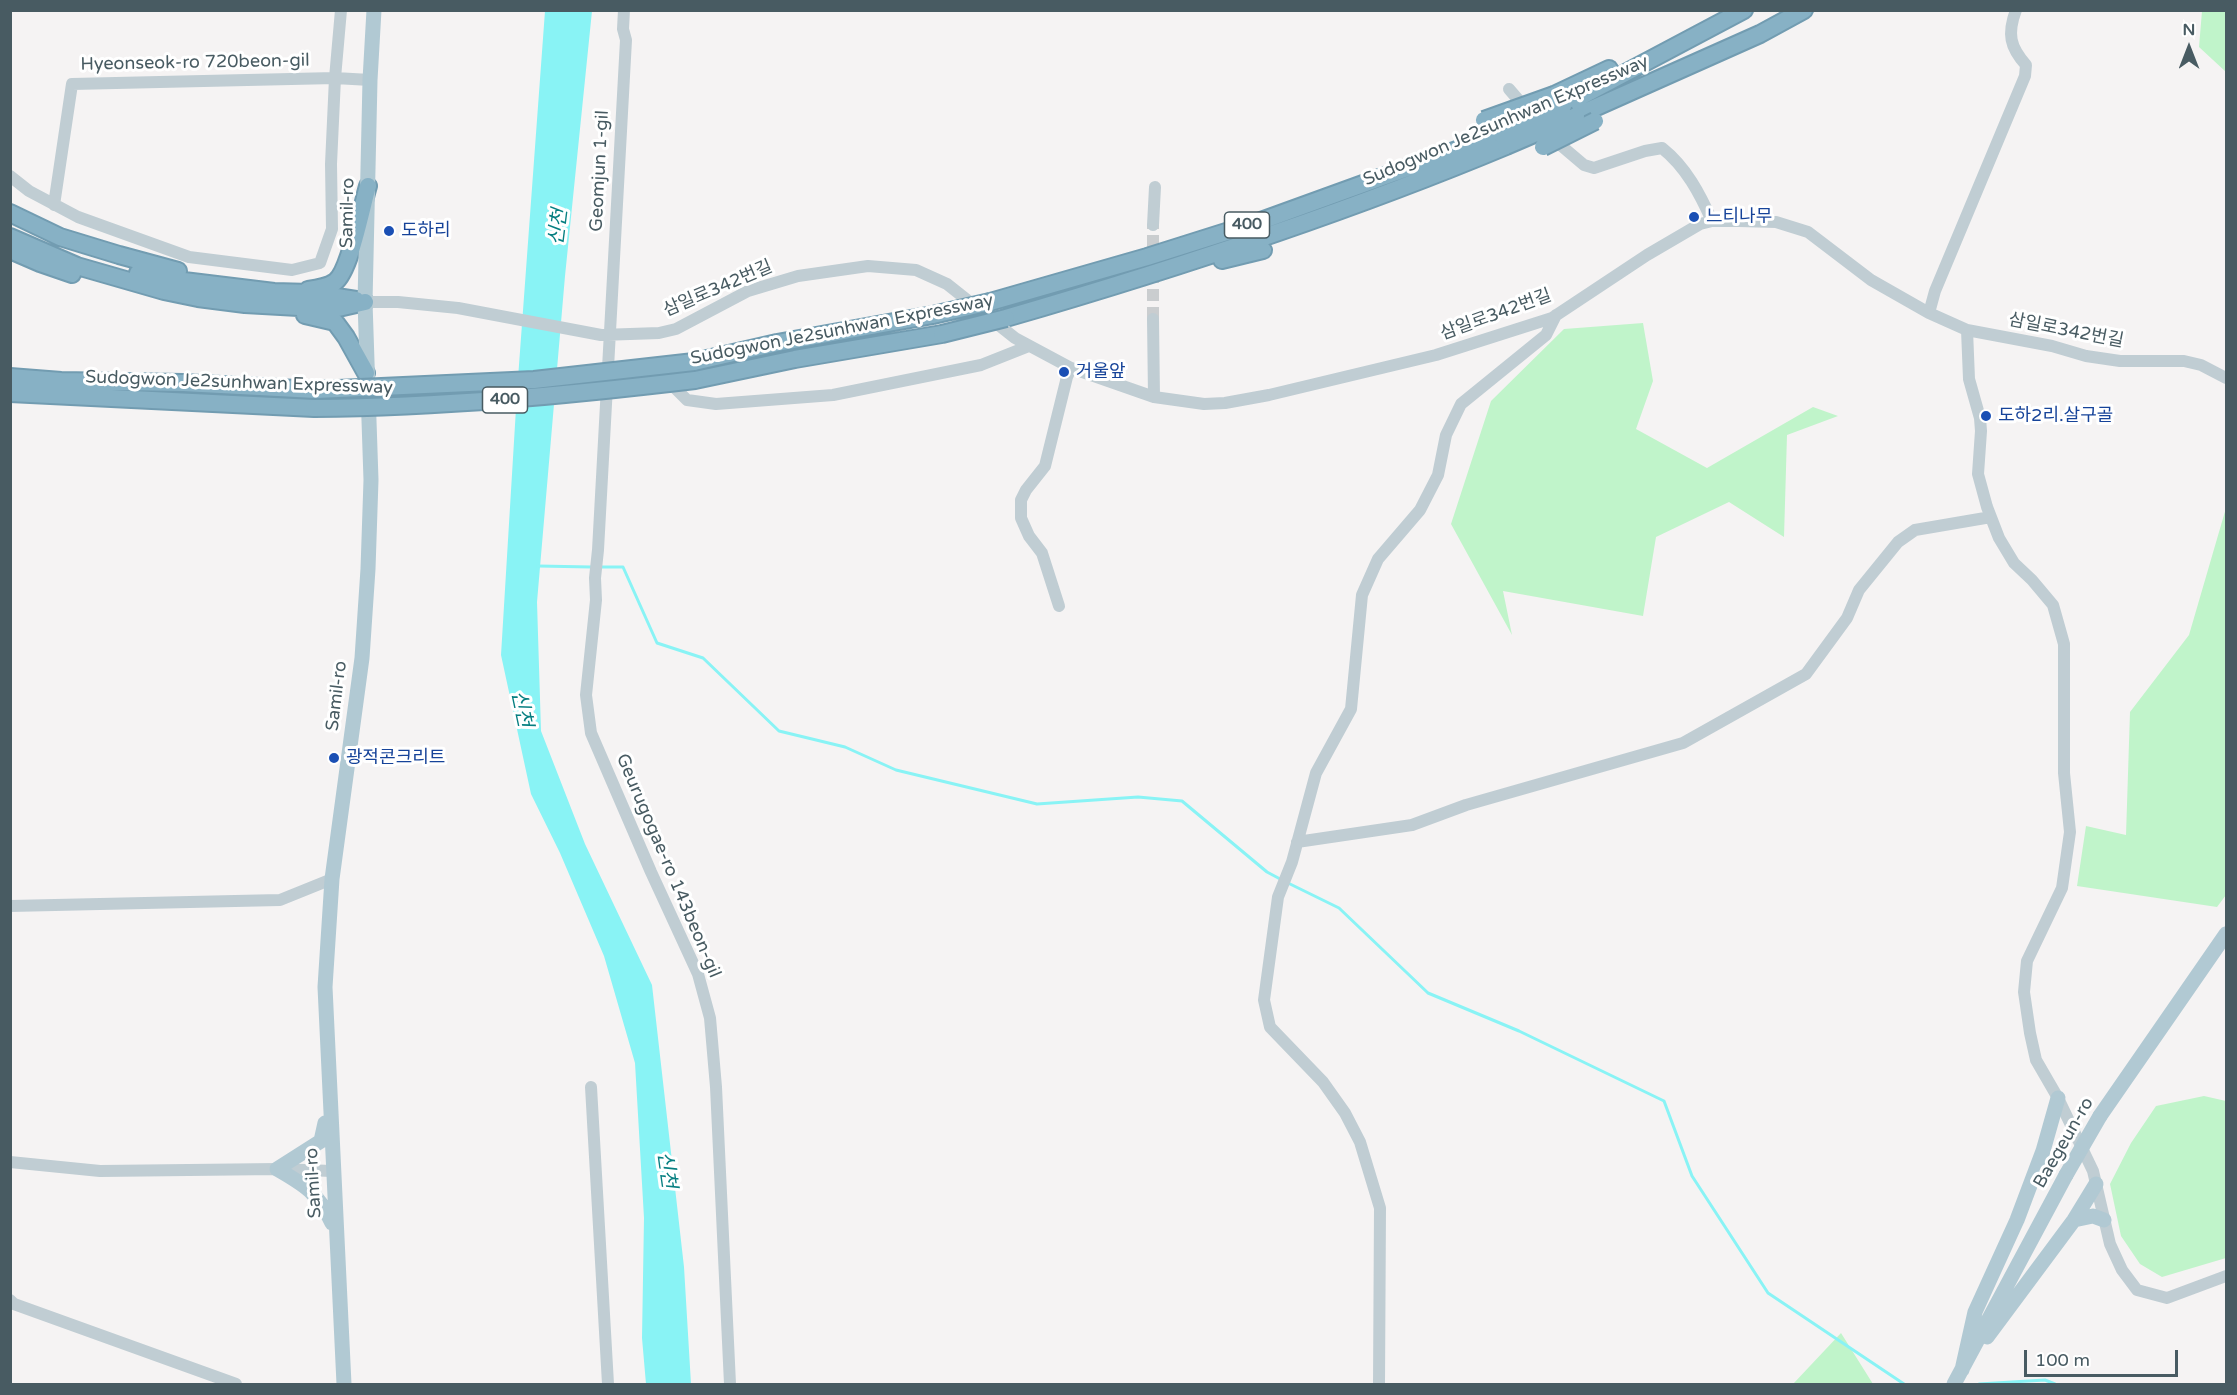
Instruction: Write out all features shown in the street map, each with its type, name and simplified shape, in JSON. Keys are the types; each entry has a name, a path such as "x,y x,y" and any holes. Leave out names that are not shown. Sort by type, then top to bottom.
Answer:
{"highway":[{"path":"1484,120 1564,105 1735,10"},
{"name":"Sudogwon Je2sunhwan Expressway","path":"10,393 314,408 393,408 482,402 695,380 795,359 942,334 1082,296 1412,185 1503,140 1564,105 1744,10"},
{"name":"Sudogwon Je2sunhwan Expressway","path":"1564,105 1760,34 1804,10"},
{"path":"1543,147 1760,34"},
{"name":"Sudogwon Je2sunhwan Expressway","path":"10,377 61,381 183,383 316,390 534,380 694,362 777,343 933,315 990,302 1147,257 1503,140"},
{"path":"274,292 316,289 335,282 345,268 368,186"},
{"path":"1147,257 1298,200"},
{"path":"10,213 69,240 237,286"},
{"path":"10,226 88,259 152,277 274,292 311,292 365,302"},
{"path":"10,237 77,266 164,291 335,322 346,336 366,373"},
{"path":"10,250 40,263 120,289 164,291"},
{"path":"1082,296 1263,250"},
{"path":"245,304 334,309 365,302"},
{"path":"10,368 183,383"}],"main road":[{"name":"Samil-ro","path":"344,1384 332,1171 325,987 332,879 362,658 368,569 371,480 365,302 370,80 374,10"},
{"name":"Baegeun-ro","path":"1958,1378 2100,1116 2226,934"},
{"path":"1958,1378 1975,1312 2017,1220 2043,1151 2058,1098"},
{"path":"330,1099 321,1141 277,1169 309,1189 323,1204 336,1232"},
{"path":"1958,1378 2074,1220 2096,1184"},
{"path":"2074,1220 2093,1216 2104,1220"}],"street":[{"path":"10,176 29,191 78,218 189,257 292,270 320,263 332,229 331,164 334,78 341,10"},
{"name":"Geomjun 1-gil","path":"598,550 605,334 626,40 623,30 624,10"},
{"path":"1929,313 1935,291 2025,76 2026,66 2014,52 2011,39 2016,10"},
{"name":"Hyeonseok-ro 720beon-gil","path":"54,205 72,84 334,78 370,80"},
{"path":"1509,89 1558,145 1584,165 1594,168 1645,151 1662,148 1676,159 1702,198 1712,221"},
{"path":"1153,225 1155,187"},
{"name":"삼일로342번길","path":"365,302 398,302 480,312 605,334 659,333 676,329 748,291 772,282 868,266 916,270 946,284 1015,338 1071,368 1154,398 1203,404 1225,403 1269,395 1436,355 1503,335 1556,314 1661,246 1700,224 1712,221 1776,222 1808,232 1871,280 1929,313 1967,330 2052,346 2086,356 2120,361 2184,361 2201,365 2226,378"},
{"path":"1379,1384 1380,1208 1360,1142 1345,1113 1323,1082 1269,1027 1264,1000 1278,897 1292,862 1316,773 1350,709 1362,596 1378,559 1420,510 1438,475 1446,435 1461,404 1546,335 1556,314"},
{"path":"1153,320 1154,398"},
{"path":"1967,330 1969,379 1980,418 1981,431 1978,474 1991,517 2014,563 2053,605 2064,644 2064,773 2070,832 2062,888 2027,961 2024,992 2036,1060 2058,1098 2093,1172 2110,1245 2122,1270 2137,1290 2167,1298 2226,1276"},
{"path":"675,388 687,400 716,404 833,395 981,365 1029,346"},
{"path":"1059,606 1042,553 1029,536 1021,518 1021,500 1026,490 1046,466 1071,368"},
{"path":"1297,842 1412,825 1466,805 1683,743 1806,674 1847,618 1859,590 1898,542 1915,530 1991,517"},
{"name":"Geurugogae-ro 143beon-gil","path":"598,550 595,578 597,600 586,695 591,733 698,974 710,1018 716,1087 730,1384"},
{"path":"10,906 280,900 332,879"},
{"path":"591,1087 609,1384"},
{"path":"10,1162 100,1171 277,1169 332,1171"},
{"path":"10,1300 14,1304 236,1384"}],"green space":[{"path":"2202,11 2226,11 2226,72 2199,47"},
{"path":"1643,323 1653,381 1636,429 1707,468 1813,407 1838,416 1787,435 1784,537 1729,502 1656,537 1643,616 1503,591 1512,635 1451,524 1491,401 1564,329"},
{"path":"2226,508 2226,895 2217,907 2077,886 2086,826 2126,835 2130,712 2189,635"},
{"path":"2204,1096 2226,1101 2226,1258 2162,1277 2140,1264 2121,1236 2110,1184 2131,1143 2156,1106"},
{"path":"1841,1333 1873,1384 1793,1384"}],"water":[{"name":"신천","path":"545,11 592,11 565,276 537,602 541,731 585,844 652,985 684,1267 691,1384 646,1384 642,1338 644,1218 635,1063 604,956 560,853 531,794 501,655 517,392"}],"waterway":[{"path":"538,566 591,567"},
{"path":"601,567 623,567 657,643 703,658 779,731 845,747 896,770 1037,804 1138,797 1182,801 1267,872 1282,880"},
{"path":"1288,883 1339,908 1428,993 1519,1031 1664,1101 1692,1176 1768,1293 1904,1384"},
{"path":"1979,1384 2045,1380 2055,1384"}],"tunnel":[{"path":"1153,225 1153,319"}],"place":[{"name":"느티나무","path":"1694,217"},
{"name":"도하리","path":"389,231"},
{"name":"거울앞","path":"1064,372"},
{"name":"도하2리.살구골","path":"1986,416"},
{"name":"광적콘크리트","path":"334,758"}]}
